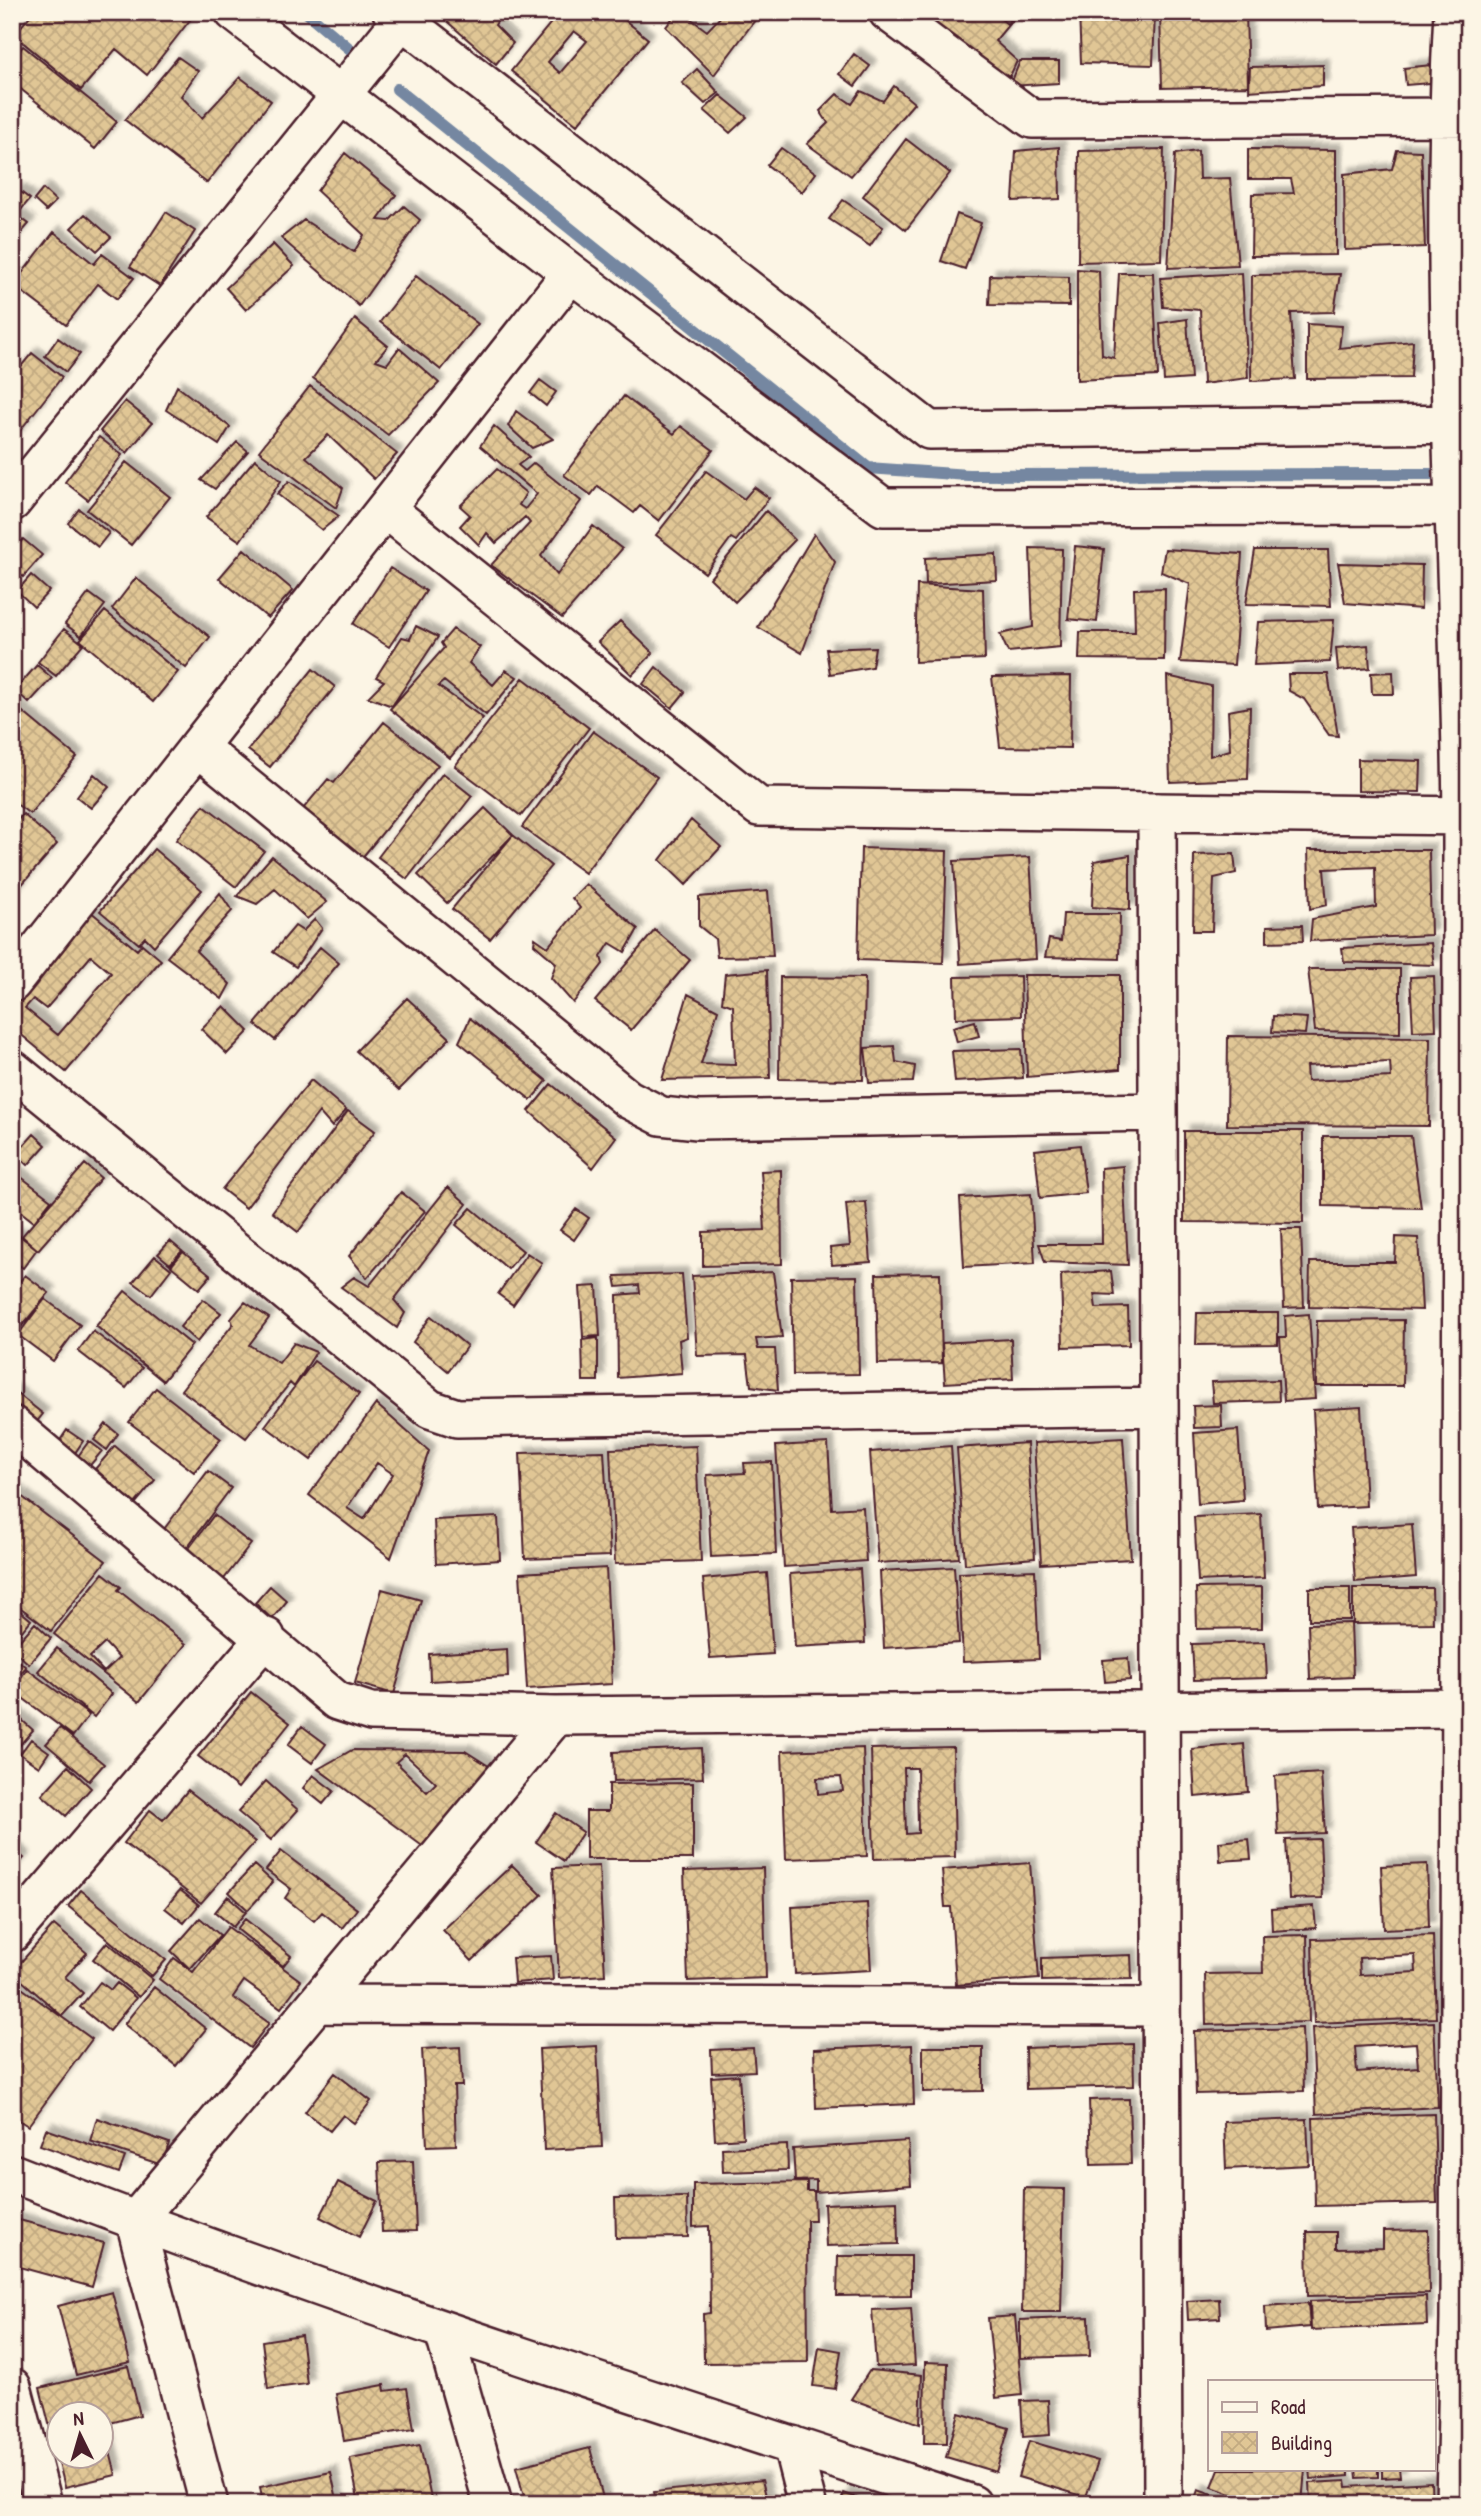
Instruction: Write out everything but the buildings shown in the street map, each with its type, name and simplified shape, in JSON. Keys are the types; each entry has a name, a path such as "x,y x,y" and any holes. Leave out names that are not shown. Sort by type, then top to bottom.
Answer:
{"street":[{"path":"234,12 571,273 883,507 1461,506"},
{"path":"888,12 1032,119 1458,117"},
{"path":"1453,12 1458,117 1465,816 1465,1421 1460,1708 1464,2319 1455,2504"},
{"path":"12,502 341,95 401,15 929,430 1461,424"},
{"path":"12,983 571,273"},
{"path":"386,509 759,807 1465,816"},
{"path":"198,747 628,1099 661,1116 698,1119 1157,1112"},
{"path":"1157,812 1163,2504"},
{"path":"12,1069 430,1409 457,1418 1159,1406"},
{"path":"12,1425 266,1637 337,1701 371,1712 556,1716 1460,1708"},
{"path":"12,1933 266,1637"},
{"path":"135,2221 556,1716"},
{"path":"316,2004 1160,2007"},
{"path":"12,2173 135,2221 444,2332 972,2504"},
{"path":"135,2221 209,2504"},
{"path":"444,2332 493,2504"},
{"path":"12,2387 43,2504"},
{"path":"792,2445 807,2504"}],"waterway":[{"path":"306,12 357,55"},
{"path":"397,89 868,468 968,475 1431,474"}]}
